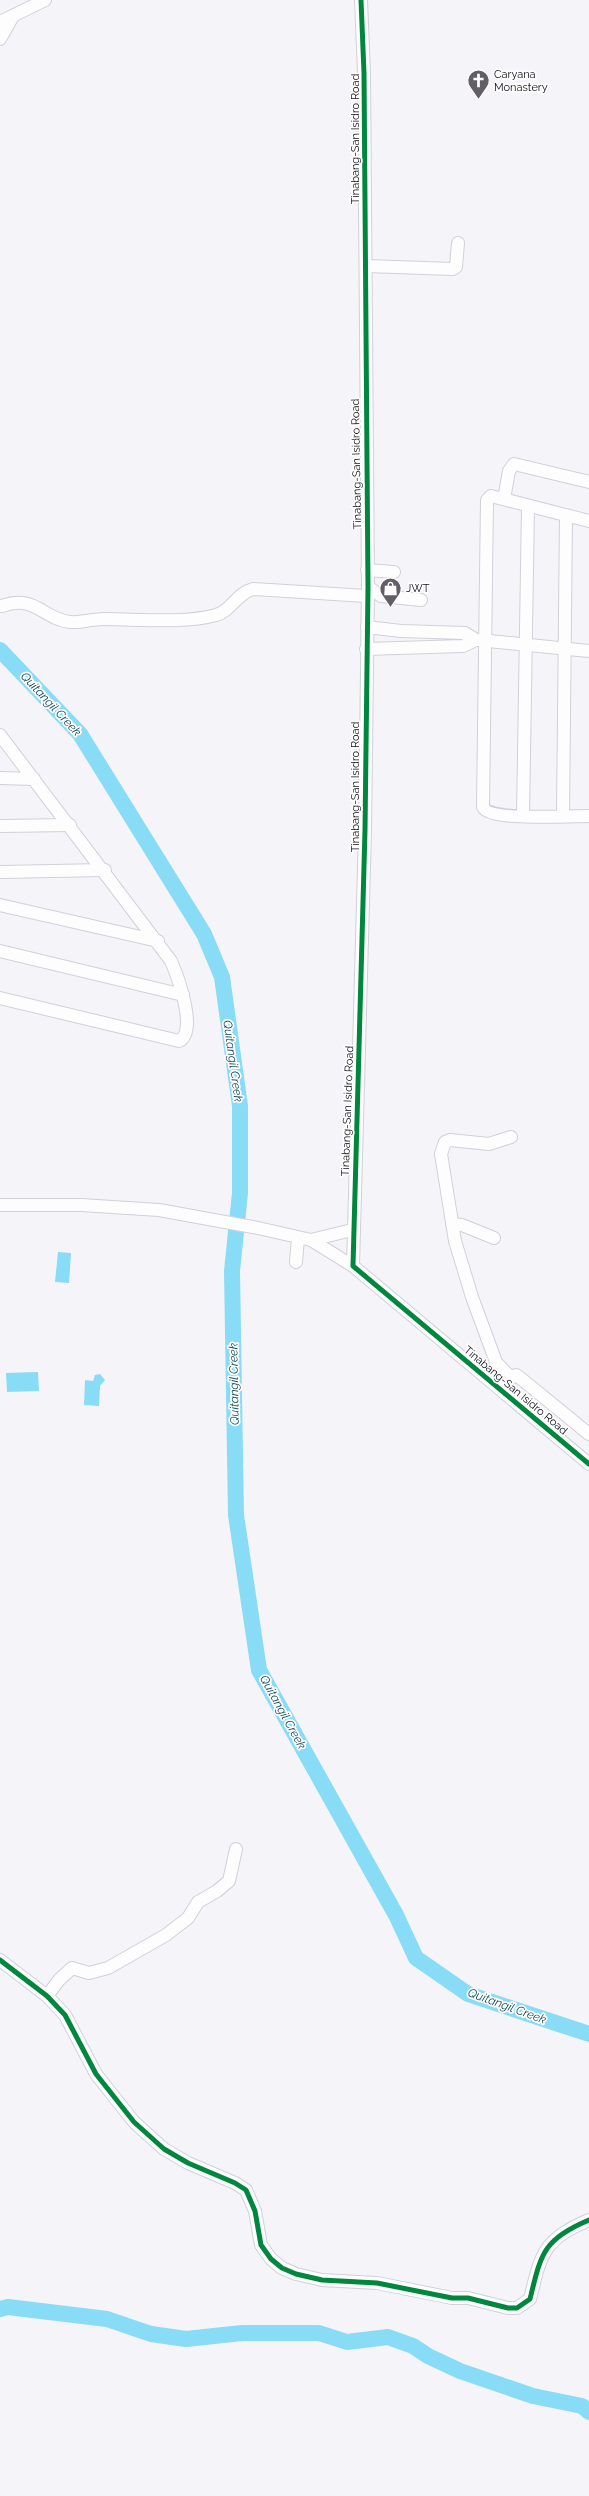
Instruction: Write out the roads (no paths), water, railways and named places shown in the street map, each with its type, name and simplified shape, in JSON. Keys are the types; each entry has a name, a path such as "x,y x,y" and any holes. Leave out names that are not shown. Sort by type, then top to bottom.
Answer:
{"street":[{"path":"0,22 45,0"},
{"name":"Tinabang-San Isidro Road","path":"361,0 364,73 366,266 367,627 364,897 352,1230 353,1266 589,1464"},
{"path":"0,39 13,16"},
{"path":"366,266 452,269 456,267 458,262 458,243"},
{"path":"504,499 509,471 514,464 589,482"},
{"path":"589,521 528,507 491,496 486,500 481,640 483,807 489,813 523,816 589,816"},
{"path":"523,816 528,507"},
{"path":"563,816 566,515"},
{"path":"367,570 394,572"},
{"path":"2,606 14,602 29,603 65,621 76,622 101,619 179,618 215,615 221,613 242,594 253,589 367,592 381,596 421,600"},
{"path":"367,627 401,631 465,633 481,640 525,643 589,652"},
{"path":"366,649 463,646 481,640"},
{"path":"0,735 105,870 158,941 171,961 183,995 187,1032 184,1039 179,1042 0,998"},
{"path":"0,778 34,778"},
{"path":"0,826 70,824"},
{"path":"0,872 105,870"},
{"path":"0,904 158,941"},
{"path":"0,951 183,995"},
{"path":"510,1377 496,1362 488,1343 455,1241 441,1154 444,1142 456,1139 490,1144 511,1137"},
{"path":"0,1205 82,1205 159,1210 258,1228 311,1240 352,1230"},
{"path":"452,1224 462,1225 494,1238"},
{"path":"296,1262 298,1238"},
{"path":"311,1240 353,1266"},
{"path":"498,1388 510,1377 516,1374 589,1434"},
{"path":"47,1996 59,1980 72,1968 89,1973 114,1966 181,1924 194,1911 198,1902 218,1891 229,1881 236,1849"},
{"path":"0,1960 47,1996 65,2015 96,2074 134,2122 164,2149 188,2163 235,2183 246,2190 255,2211 261,2245 271,2259 296,2274 322,2280 377,2283 452,2298 468,2298 508,2308 517,2308 530,2299 541,2256 556,2238 589,2220"}],"water":[{"path":"58,1252 71,1253 69,1283 55,1282"},
{"path":"38,1372 39,1391 7,1392 6,1373"},
{"path":"100,1374 105,1380 100,1386 99,1406 84,1405 85,1380 93,1381 95,1375"}],"waterway":[{"name":"Quitangil Creek","path":"0,650 80,734 204,934 222,977 240,1106 240,1193 232,1271 236,1515 259,1670 396,1915 416,1958 468,1994 589,2034"},
{"path":"0,2309 8,2307 107,2319 151,2334 186,2339 242,2333 319,2333 347,2342 388,2337 413,2346 428,2356 460,2371 533,2396 582,2406 589,2412"}],"place":[{"name":"Caryana Monastery","path":"479,100"},
{"name":"JWT","path":"391,608"}]}
